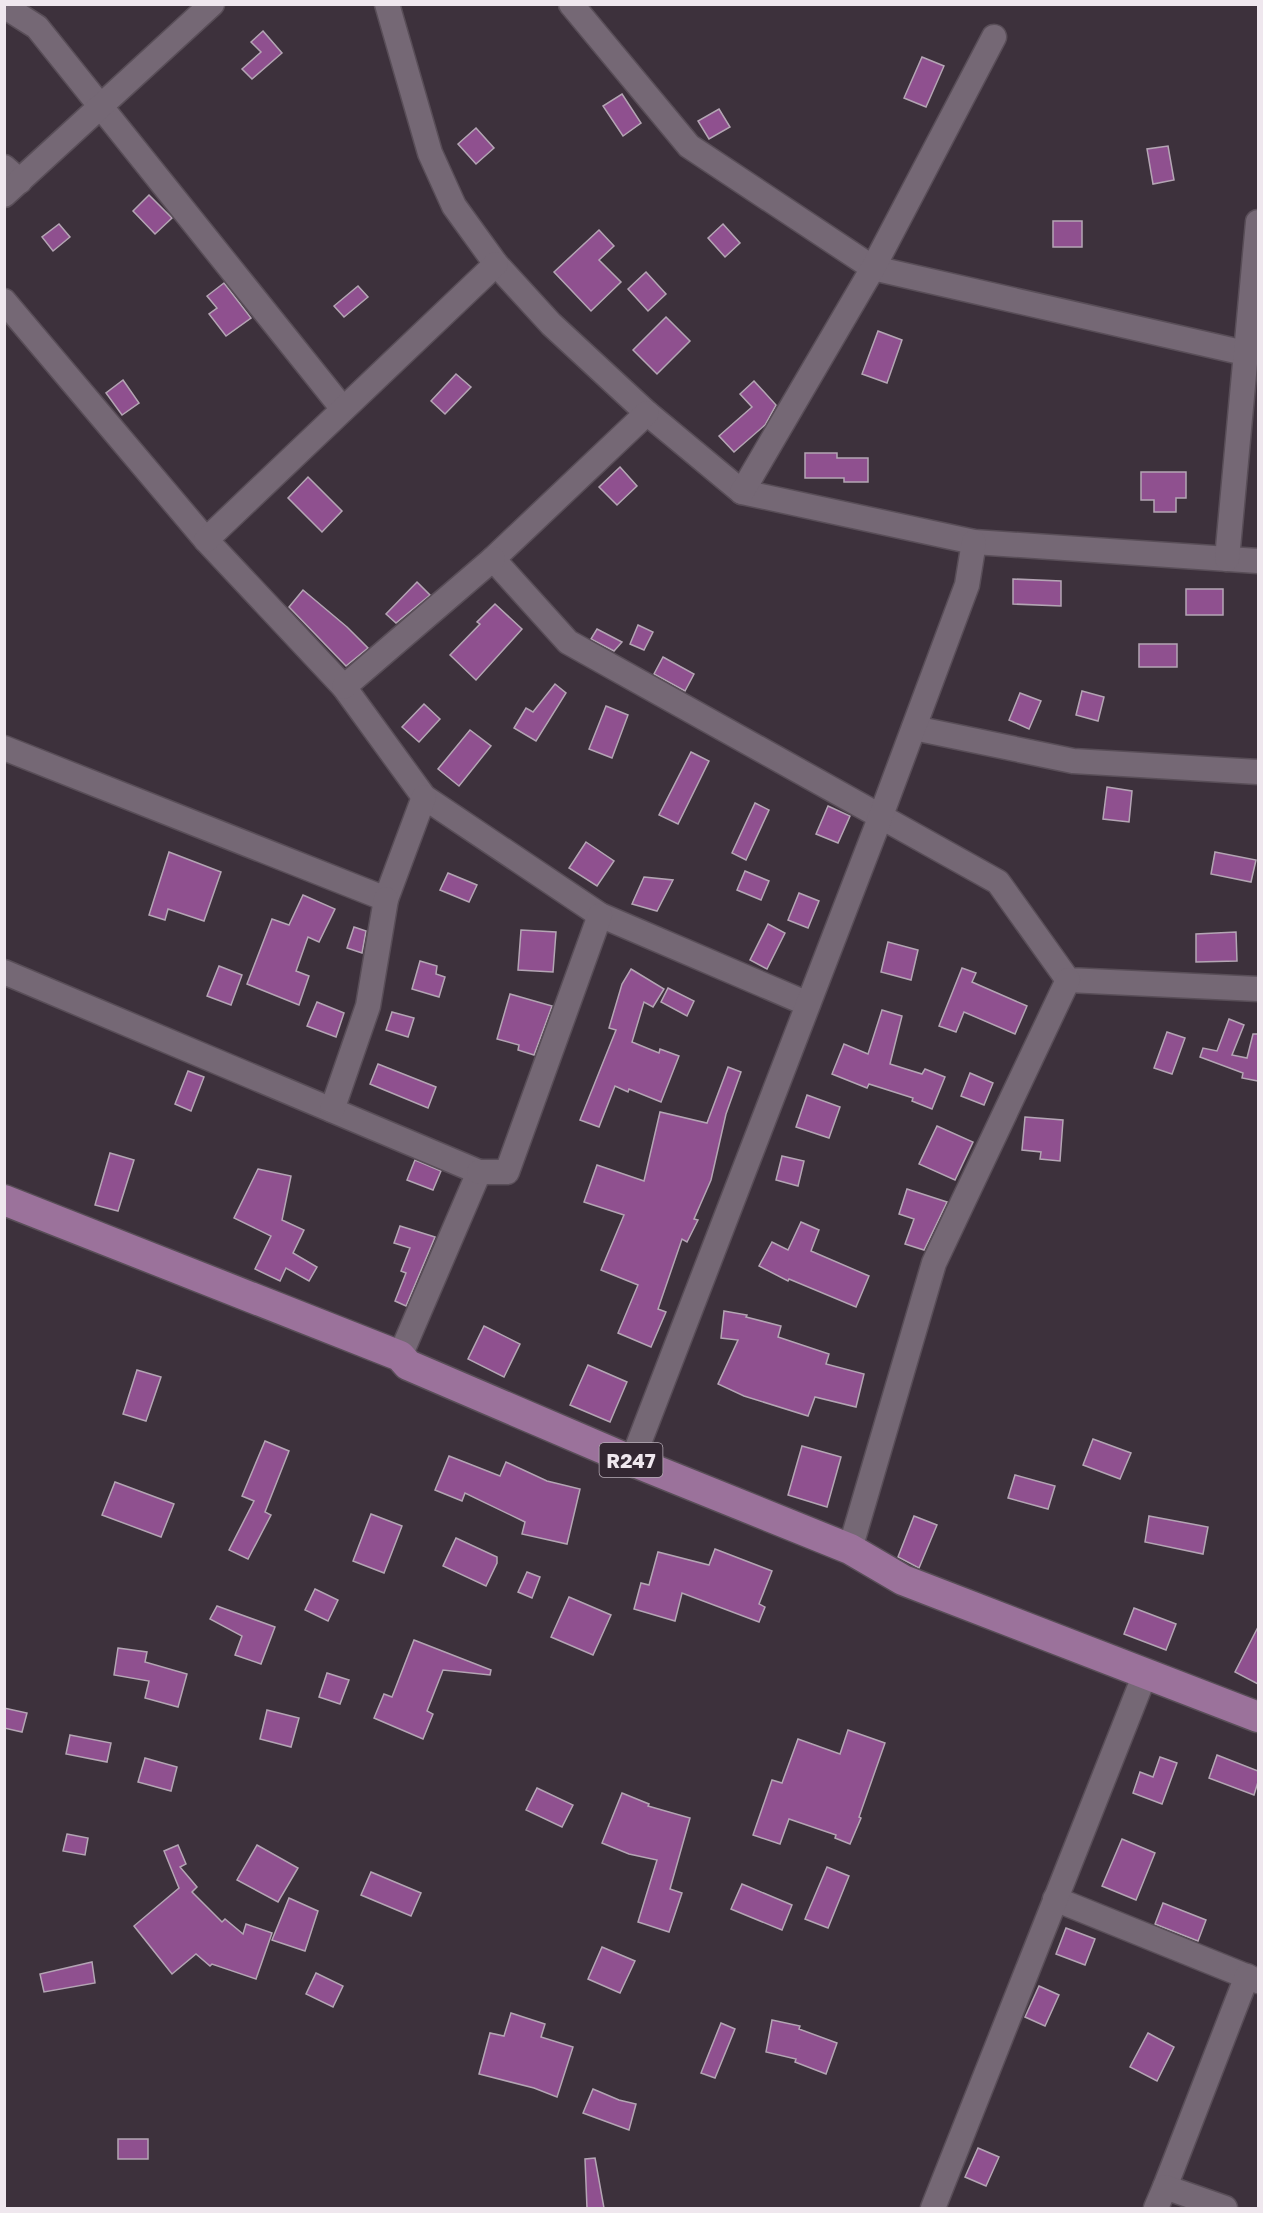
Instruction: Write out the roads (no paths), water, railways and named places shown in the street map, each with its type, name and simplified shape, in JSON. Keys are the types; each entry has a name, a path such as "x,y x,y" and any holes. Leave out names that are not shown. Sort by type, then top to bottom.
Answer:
{"main road":[{"name":"R247","path":"4,1200 400,1356 408,1365 632,1461 850,1549 903,1581 1258,1717"}],"street":[{"path":"10,181 101,109 212,4"},
{"path":"387,4 430,153 454,206 496,264 551,324 646,413 742,492 974,542 1258,561"},
{"path":"571,4 689,146 873,268 1236,351"},
{"path":"4,6 37,27 343,409"},
{"path":"742,492 873,268 994,37"},
{"path":"1227,559 1258,222"},
{"path":"206,540 496,264"},
{"path":"4,301 206,540 344,687 424,797 600,915 808,1004"},
{"path":"344,687 493,559 646,413"},
{"path":"632,1461 914,728 967,585 974,542"},
{"path":"493,559 568,642 998,882 1068,980"},
{"path":"914,728 1073,761 1258,772"},
{"path":"4,748 386,898"},
{"path":"332,1110 368,1006 386,898 424,797"},
{"path":"4,972 479,1172 507,1172 600,915"},
{"path":"1068,980 1258,989"},
{"path":"850,1549 934,1263 1068,980"},
{"path":"400,1356 479,1172"},
{"path":"933,2208 1145,1674"},
{"path":"1055,1899 1253,1979 1161,2198 1225,2208"}]}
